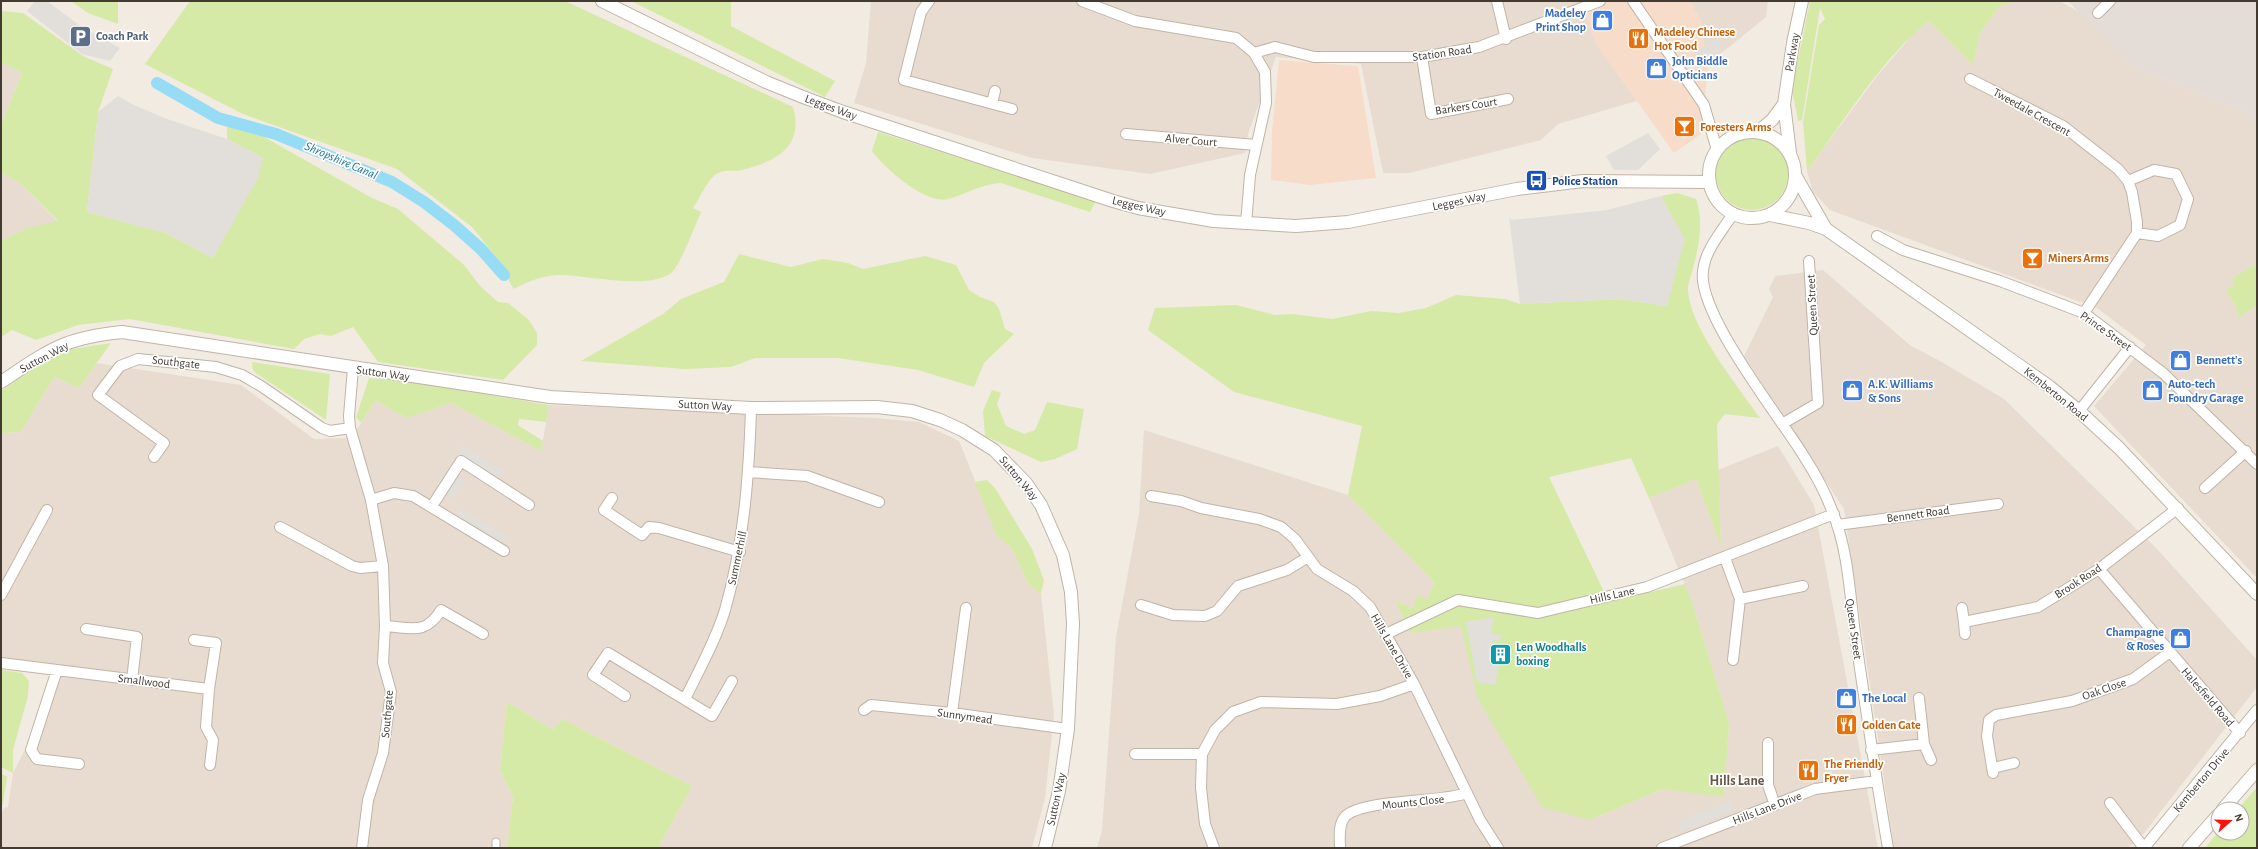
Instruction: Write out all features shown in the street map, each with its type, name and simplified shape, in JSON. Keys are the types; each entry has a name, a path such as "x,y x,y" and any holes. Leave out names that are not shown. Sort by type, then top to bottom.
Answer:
{"street":[{"name":"Legges Way","path":"602,1 766,82 843,112 1138,208 1214,221 1296,226 1348,222 1517,189 1583,181 1710,182"},
{"path":"929,1 921,12 904,80 1012,109"},
{"path":"1082,1 1135,21 1236,38 1254,53 1265,72 1266,103 1250,176 1246,224"},
{"path":"1497,1 1506,39"},
{"name":"Station Road","path":"1254,53 1275,47 1314,57 1422,57 1480,48 1600,1"},
{"path":"1633,1 1704,105 1717,150"},
{"name":"Parkway","path":"1790,153 1784,104 1793,43 1802,1"},
{"path":"2098,13 2110,1"},
{"name":"Barkers Court","path":"1422,57 1431,114 1508,99"},
{"name":"Tweedale Crescent","path":"1970,79 2063,126 2118,169 2128,180"},
{"path":"992,103 995,91"},
{"name":"Parkway","path":"1758,132 1772,120 1784,104"},
{"path":"1746,132 1758,132 1769,135 1781,142 1790,153 1795,175 1793,189 1789,198 1782,206 1770,215 1746,218 1733,214 1722,205 1713,193 1710,182 1710,166 1717,150 1729,138 1746,132"},
{"name":"Alver Court","path":"1126,134 1256,145"},
{"path":"2084,313 2137,233 2136,214 2128,180 2154,170 2176,174 2188,199 2180,225 2158,236 2137,233"},
{"name":"Kemberton Road","path":"1795,175 1826,229"},
{"name":"Queen Street","path":"1733,214 1708,253 1702,271 1704,295 1719,328 1822,487 1834,514 1846,562 1871,750 1888,848"},
{"name":"Kemberton Road","path":"1770,215 1809,223 1826,229 2050,387 2079,411 2119,448 2178,508 2257,594"},
{"name":"Prince Street","path":"1877,236 1903,250 2000,281 2084,313 2164,373 2257,464"},
{"name":"Queen Street","path":"1782,424 1818,404 1810,261"},
{"name":"Sutton Way","path":"1,382 29,363 64,344 97,335 122,332 550,397 752,408 876,407 912,411 940,420 962,430 994,450 1026,484 1041,505 1063,555 1070,592 1073,624 1068,729 1059,791 1045,848"},
{"path":"2079,411 2130,347"},
{"name":"Southgate","path":"154,457 164,443 98,395 120,366 138,359 216,367 242,375 322,428 330,431 350,428"},
{"name":"Southgate","path":"353,368 349,416 350,428 371,500 383,566 385,626 384,662 391,692 383,753 368,800 362,848"},
{"name":"Summerhill","path":"685,699 725,610 740,552 748,472 752,408"},
{"path":"2205,488 2246,452"},
{"path":"432,506 461,461 529,505"},
{"path":"748,472 807,476 879,502"},
{"path":"371,500 394,493 404,494 432,506 504,551"},
{"name":"Hills Lane Drive","path":"1151,496 1181,501 1201,508 1273,524 1288,532 1317,569 1362,598 1376,615 1414,684 1480,820 1498,848"},
{"path":"612,498 604,510 642,535 649,527 659,528 740,552"},
{"name":"Bennett Road","path":"1837,525 1998,504"},
{"name":"Brook Road","path":"1964,622 2038,607 2099,569 2178,508"},
{"path":"1,594 47,510"},
{"name":"Hills Lane","path":"1386,634 1458,600 1538,613 1647,587 1725,558 1834,514"},
{"path":"280,527 352,566 360,568 383,566"},
{"path":"1141,605 1173,615 1205,616 1217,611 1238,586 1287,570 1308,557"},
{"path":"1725,558 1740,599 1733,660"},
{"name":"Halesfield Road","path":"2099,569 2240,733"},
{"path":"1740,599 1803,586"},
{"path":"952,713 966,608"},
{"path":"1962,608 1965,634"},
{"path":"385,626 428,626 434,623 442,610 483,634"},
{"path":"86,629 137,637 132,680"},
{"path":"194,640 216,643 209,689 206,727 213,740 210,765"},
{"name":"Oak Close","path":"2014,763 1993,771 1988,736 1989,720 1996,715 2072,700 2133,679 2170,652"},
{"path":"625,696 593,675 608,653 712,716 732,681"},
{"name":"Smallwood","path":"1,663 209,689"},
{"path":"57,670 31,750 36,759 79,764"},
{"path":"1214,848 1205,824 1200,788 1202,754 1215,730 1223,719 1233,712 1248,705 1274,701 1309,705 1337,704 1373,698 1414,684"},
{"path":"1919,698 1924,744 1931,760"},
{"name":"Sunnymead","path":"864,710 871,705 952,713 1068,729"},
{"name":"Kemberton Drive","path":"2144,848 2240,733 2257,710"},
{"path":"1768,743 1768,785 1775,805"},
{"path":"1871,750 1924,744"},
{"path":"1135,754 1202,754"},
{"path":"2230,801 2257,770"},
{"name":"Hills Lane Drive","path":"1662,848 1815,789 1876,781"},
{"name":"Mounts Close","path":"1340,848 1341,825 1344,818 1354,810 1408,800 1421,802 1456,798 1467,793"},
{"path":"2110,803 2144,848"},
{"path":"2189,848 2210,824"}],"shaded area":[{"name":"Coach Park","path":"35,1 47,1 79,25 120,48 110,61 82,54 27,11"},
{"path":"871,1 1768,1 1766,17 1713,60 1643,99 1558,124 1541,140 1409,173 1383,173 1361,64 1276,57 1248,134 1245,153 1150,174 1032,158 854,103 866,63"},
{"path":"1581,1 1690,1 1701,20 1708,70 1701,134 1674,153 1595,43"},
{"path":"2016,1 2059,1 2080,12 2132,66 2234,107 2257,120 2257,263 2232,278 2236,284 2226,290 2237,309 2238,318 2257,305 2257,578 2094,406 2146,345 2097,308 1830,210 1813,192 1807,171 1877,76 1914,33 1929,21 1973,65 1980,33 2000,6"},
{"path":"2068,1 2257,1 2257,120 2234,107 2132,66"},
{"path":"1716,38 1723,48 1701,64 1694,54"},
{"path":"1279,60 1358,66 1376,178 1310,185 1271,180 1272,132"},
{"path":"1,62 22,73 1,125"},
{"path":"118,96 134,105 167,119 227,139 263,158 258,178 213,258 166,233 87,212 98,112"},
{"path":"1648,133 1660,149 1638,170 1614,170 1606,156"},
{"path":"1,172 20,183 58,222 27,228 1,241"},
{"path":"1661,196 1685,239 1667,306 1621,299 1520,304 1509,217 1511,220 1607,210"},
{"path":"1823,270 1911,346 1940,361 2004,399 2159,551 2257,660 2257,687 2145,832 2128,848 1894,848 1844,509 1744,356 1773,297 1769,289 1775,276"},
{"path":"97,363 241,385 314,439 351,438 376,401 407,418 451,403 541,451 549,405 875,418 919,422 959,441 997,535 1011,547 1029,585 1041,594 1054,715 1045,798 1032,848 658,848 692,786 562,719 553,730 507,702 500,770 513,797 507,848 1,848 1,815 4,808 8,807 13,773 27,746 60,668 1,657 1,433 21,432 54,377 79,388"},
{"path":"1144,430 1348,495 1434,582 1428,599 1413,608 1395,601 1410,633 1461,625 1477,682 1478,699 1509,749 1590,820 1663,789 1724,796 1729,723 1692,602 1649,498 1696,479 1721,545 1718,470 1778,446 1814,505 1878,848 1097,848 1102,831 1116,637 1139,514"},
{"path":"460,444 504,471 496,484 458,457"},
{"path":"456,475 465,480 453,499 445,493"},
{"path":"461,509 507,536 503,543 457,516"},
{"path":"1494,617 1491,633 1501,635 1500,641 1494,640 1490,664 1499,666 1495,685 1477,682 1466,622"},
{"path":"1731,801 1734,811 1680,832 1678,820"}],"green space":[{"path":"71,1 118,1 118,24 88,13"},
{"path":"190,1 565,1 793,107 795,132 791,142 785,150 776,157 742,170 718,173 711,179 693,208 701,212 684,251 674,270 665,277 652,280 620,281 555,275 525,283 514,289 502,264 472,227 397,169 243,114 145,64"},
{"path":"631,1 731,1 731,26 835,81 825,97"},
{"path":"1810,1 2016,1 2000,6 1980,33 1973,65 1929,21 1895,53 1879,72 1807,171 1803,122 1819,25 1825,19 1820,8 1802,120 1798,121 1792,89"},
{"path":"1,11 23,13 83,56 113,69 98,112 87,212 166,233 213,258 263,158 227,139 227,116 372,198 398,209 464,265 480,286 498,302 508,303 529,320 537,333 537,345 503,380 378,362 353,327 331,336 320,334 304,339 294,349 130,319 78,325 36,340 12,330 1,337 1,241 27,228 58,221 20,183 1,172 1,125 22,73 1,62"},
{"path":"878,132 1096,201 1090,212 1001,183 980,187 948,199 939,199 929,196 906,184 886,167 872,151"},
{"path":"1745,138 1759,138 1766,140 1778,148 1786,160 1788,174 1786,188 1778,200 1766,208 1759,210 1745,210 1738,208 1726,200 1718,188 1716,181 1716,167 1718,160 1726,148 1738,140"},
{"path":"1677,193 1696,199 1700,216 1699,242 1688,289 1690,304 1705,338 1716,356 1760,418 1725,414 1717,424 1721,546 1696,479 1649,498 1631,458 1549,477 1609,602 1685,584 1692,602 1729,723 1724,797 1663,789 1590,820 1542,807 1478,699 1461,626 1410,633 1395,601 1413,608 1418,595 1428,599 1434,582 1348,495 1362,426 1234,392 1148,330 1155,308 1236,305 1275,315 1292,314 1332,319 1371,311 1399,313 1426,308 1456,295 1505,299 1520,304 1621,299 1667,306 1684,239 1661,196"},
{"path":"739,254 791,267 823,259 848,263 863,269 925,256 956,265 969,290 980,297 994,302 999,309 1005,329 1014,334 984,363 974,387 918,370 838,358 755,358 731,367 685,369 581,361 663,314 681,299 724,282"},
{"path":"2257,263 2257,305 2238,318 2237,309 2226,290 2235,284 2232,278"},
{"path":"111,343 79,388 54,377 21,432 1,433 1,391 34,368 71,349"},
{"path":"252,362 330,374 326,420 253,371"},
{"path":"369,378 416,382 549,405 546,422 519,419 518,425 543,441 541,451 451,403 407,418 376,401 361,423 356,417"},
{"path":"992,390 1001,393 997,404 1006,426 1024,434 1035,430 1047,402 1084,409 1077,449 1055,459 1041,462 985,436 983,411"},
{"path":"987,480 995,488 1032,549 1044,580 1041,594 1029,585 1011,547 997,536 975,482"},
{"path":"1,670 22,673 29,681 28,696 13,750 13,773 1,767"},
{"path":"507,702 553,730 562,719 692,786 658,848 507,848 513,797 500,770"},
{"path":"1,773 7,777 3,804 1,805"},
{"path":"2257,787 2257,848 2205,848 2211,841 2250,841 2250,801 2245,801"}],"waterway":[{"name":"Shropshire Canal","path":"157,83 218,118 276,134 392,182 424,202 454,225 481,249 504,275"}],"place":[{"name":"Madeley Print Shop","path":"1602,20"},
{"name":"Coach Park","path":"80,36"},
{"name":"Madeley Chinese Hot Food","path":"1638,39"},
{"name":"John Biddle Opticians","path":"1656,68"},
{"name":"Foresters Arms","path":"1684,127"},
{"name":"Police Station","path":"1537,181"},
{"name":"Miners Arms","path":"2032,258"},
{"name":"Bennett's","path":"2181,360"},
{"name":"A.K. Williams & Sons","path":"1852,391"},
{"name":"Auto-tech Foundry Garage","path":"2152,391"},
{"name":"Champagne & Roses","path":"2180,639"},
{"name":"Len Woodhalls boxing","path":"1501,654"},
{"name":"The Local","path":"1846,698"},
{"name":"Golden Gate","path":"1847,725"},
{"name":"The Friendly Fryer","path":"1808,771"}],"district":[{"name":"Hills Lane","path":"1737,781"}]}
